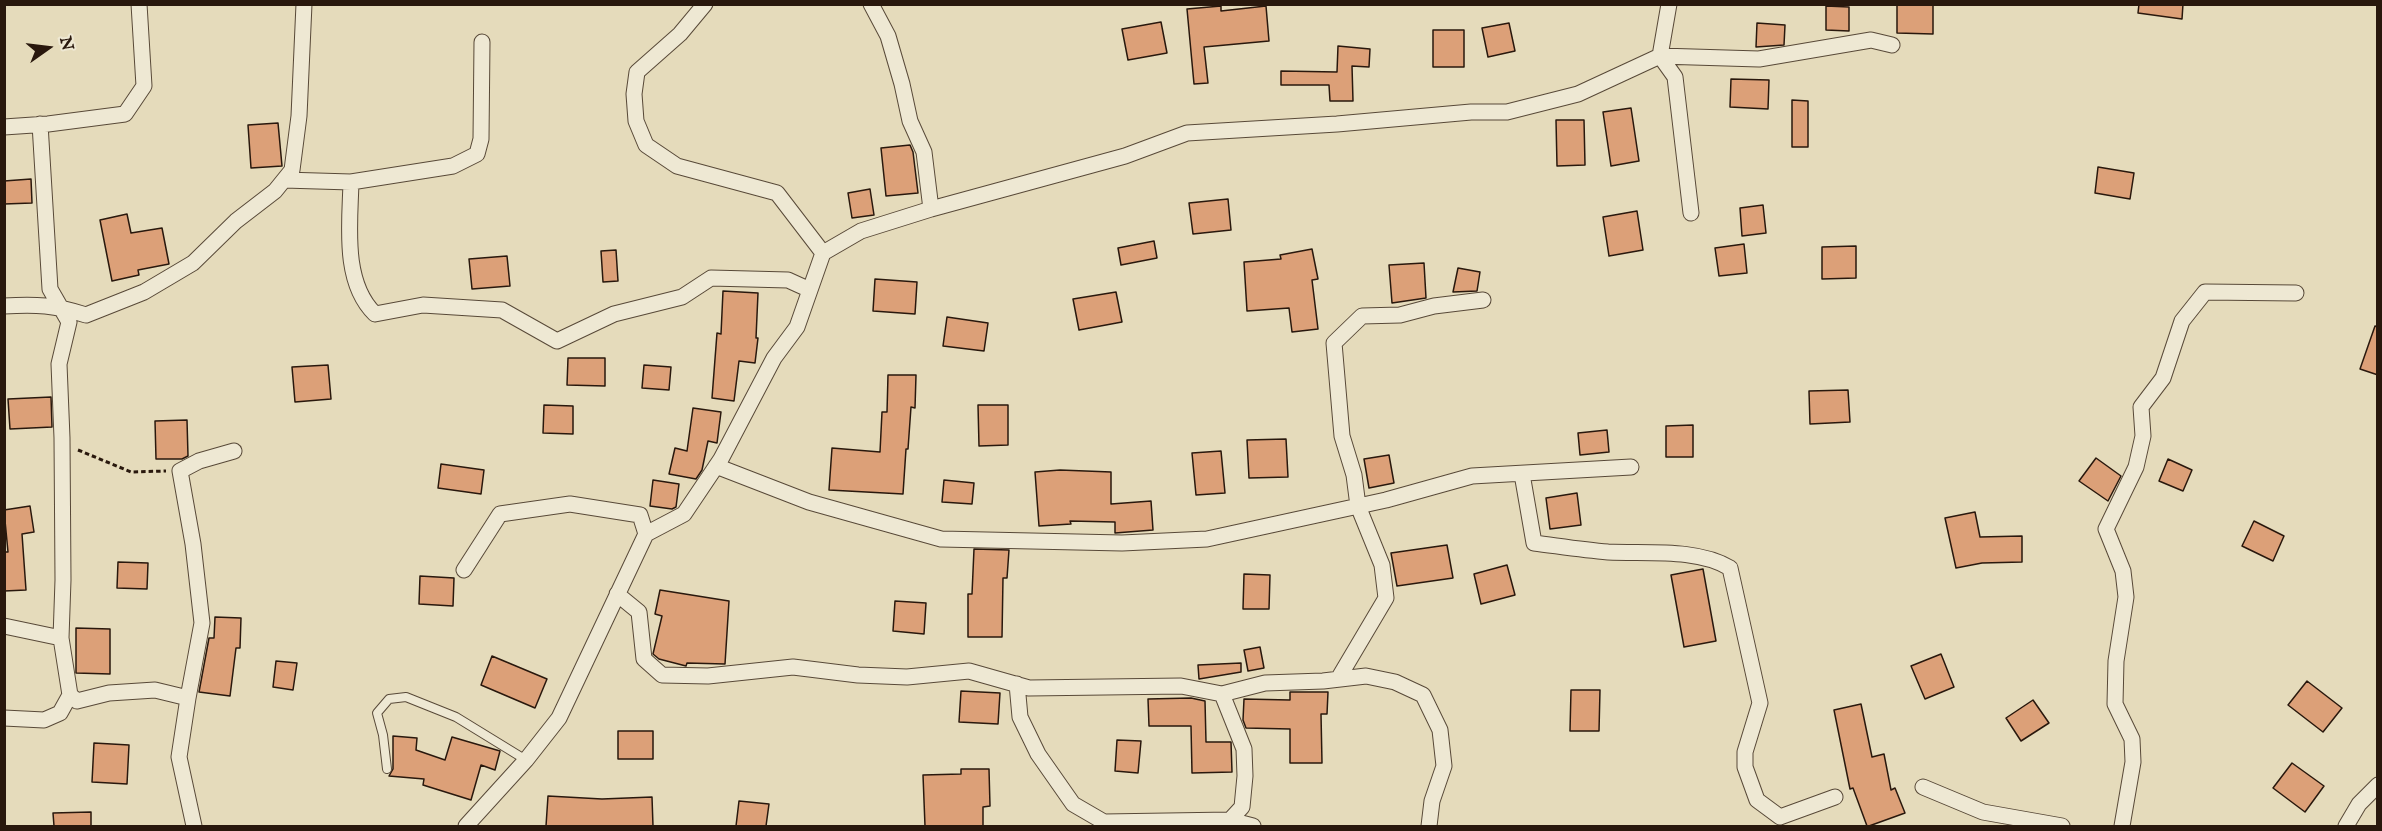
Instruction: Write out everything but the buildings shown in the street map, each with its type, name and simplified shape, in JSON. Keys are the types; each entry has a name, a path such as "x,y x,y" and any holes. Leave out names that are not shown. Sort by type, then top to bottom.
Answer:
{"street":[{"path":"4,127 125,114 144,86 139,4"},
{"path":"4,306 41,303 60,306 86,315 144,292 193,263 236,221 275,191 292,170 299,116 304,4"},
{"path":"705,4 680,34 637,72 634,94 636,121 646,145 677,166 777,193 824,253"},
{"path":"871,4 888,36 910,121 924,152 931,209"},
{"path":"1669,4 1660,56 1675,76 1691,213"},
{"path":"466,826 526,760 559,718 646,534 684,514 716,466 774,358 797,327 824,253 861,231 931,209 1125,156 1187,133 1337,124 1471,112 1507,112 1578,94 1660,56 1759,59 1871,40 1892,45"},
{"path":"284,180 351,182 453,166 477,154 481,139 482,42"},
{"path":"4,718 44,720 60,713 70,695 61,638 62,438 59,364 69,322 50,289 40,124"},
{"path":"351,182 349,252 362,302 375,314 423,305 502,310 557,341 614,314 682,297 711,278 788,280 810,290"},
{"path":"2122,826 2133,762 2132,739 2115,704 2116,661 2126,597 2123,571 2106,529 2136,467 2143,436 2142,407 2163,378 2182,321 2205,292 2296,293"},
{"path":"1338,679 1386,598 1382,565 1358,506 1354,475 1342,436 1334,343 1362,316 1400,315 1434,306 1484,300"},
{"path":"194,826 179,757 202,622 193,544 180,471 199,461 234,451"},
{"path":"716,466 809,502 941,539 1122,543 1207,539 1358,506 1472,476 1631,467"},
{"path":"1522,474 1534,543 1608,552 1653,552 1716,560 1730,568 1760,703 1746,752 1745,766 1757,800 1780,817 1835,797"},
{"path":"464,570 500,514 570,504 640,515 646,534"},
{"path":"617,594 639,612 644,659 662,675 708,676 793,667 858,675 907,677 969,671 1029,688 1181,686 1222,694 1264,683 1366,676 1395,681 1423,695 1440,730 1444,766 1432,801 1429,826"},
{"path":"4,627 61,638"},
{"path":"1017,684 1020,717 1038,754 1073,804 1104,822 1230,820 1252,826"},
{"path":"70,695 78,701 109,693 155,690 188,698"},
{"path":"1222,694 1244,749 1242,807 1230,820"},
{"path":"2346,826 2358,804 2378,785"},
{"path":"1923,787 1983,812 2062,826"}],"lane":[{"path":"387,769 383,735 377,713 389,699 405,697 456,717 526,760"}],"path":[{"path":"62,438 78,450 131,472 180,471"}]}
